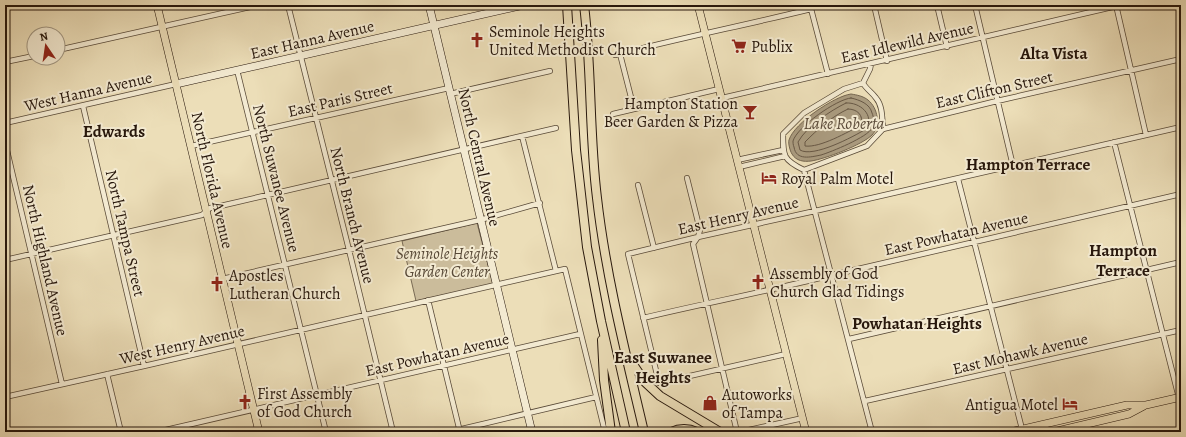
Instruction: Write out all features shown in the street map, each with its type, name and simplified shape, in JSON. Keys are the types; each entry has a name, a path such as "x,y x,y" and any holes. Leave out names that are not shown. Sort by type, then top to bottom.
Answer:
{"highway":[{"path":"584,7 592,147 597,197 608,268 644,432"},
{"path":"567,9 578,178 586,247 626,432"},
{"path":"601,321 604,380 611,432"},
{"path":"625,351 645,382 660,396 720,432"},
{"path":"671,432 683,429 697,432"}],"main road":[{"name":"North Florida Avenue","path":"157,5 259,432"},
{"path":"698,5 806,432"},
{"path":"1010,432 1022,431 1127,405 1146,405 1180,398"},
{"path":"1053,432 1081,429 1129,414 1146,405"},
{"path":"1081,429 1082,421 1089,414"}],"street":[{"path":"66,48 259,5"},
{"name":"North Branch Avenue","path":"288,5 365,315 392,432"},
{"name":"North Central Avenue","path":"429,5 532,432"},
{"name":"East Hanna Avenue","path":"176,84 524,5"},
{"path":"874,5 887,61"},
{"path":"937,5 947,47"},
{"path":"975,5 1013,166"},
{"path":"1117,5 1146,135"},
{"name":"East Idlewild Avenue","path":"722,98 947,47 1117,5"},
{"path":"634,110 618,54 811,7 828,74"},
{"path":"5,62 26,58"},
{"name":"East Clifton Street","path":"883,129 1181,59"},
{"path":"863,83 876,98 881,108 883,129 867,146 804,170 791,164 785,156 783,150 784,134 804,113 844,89 863,83 871,64"},
{"name":"North Suwanee Avenue","path":"237,70 326,432"},
{"name":"East Paris Street","path":"191,146 316,117 550,71"},
{"name":"West Hanna Avenue","path":"5,123 176,84"},
{"path":"613,114 720,89"},
{"name":"North Tampa Street","path":"83,106 144,366"},
{"name":"East Henry Avenue","path":"643,318 628,254 1181,127"},
{"path":"5,260 202,215 210,208 268,194 556,128"},
{"path":"522,136 556,271"},
{"name":"North Highland Avenue","path":"5,142 62,384"},
{"path":"1114,142 1180,398"},
{"path":"738,164 783,150"},
{"path":"738,164 785,156"},
{"path":"804,170 872,432"},
{"path":"687,178 700,230 698,237 693,244 706,303 739,432 802,418"},
{"path":"958,179 992,307 1022,431"},
{"path":"638,185 654,248"},
{"name":"East Powhatan Avenue","path":"643,318 975,243 1181,194"},
{"path":"222,279 480,220 540,204"},
{"path":"849,339 1181,262"},
{"path":"365,315 565,269 605,432"},
{"path":"428,300 460,431"},
{"name":"West Henry Avenue","path":"5,397 365,315"},
{"path":"643,318 659,383 786,354"},
{"name":"East Mohawk Avenue","path":"865,401 1181,330"},
{"name":"East Powhatan Avenue","path":"157,432 580,334"},
{"path":"107,374 121,432"},
{"path":"449,432 460,431 596,397"}],"green space":[{"name":"Seminole Heights Garden Center","path":"477,223 493,284 416,301 402,241"}],"water":[{"name":"Lake Roberta","path":"851,94 866,99 874,108 877,117 877,127 872,135 852,147 825,158 803,161 796,158 792,154 789,145 789,140 792,133 816,111 835,100"}],"place":[{"name":"Seminole Heights United Methodist Church","path":"477,40"},
{"name":"Publix","path":"739,46"},
{"name":"Hampton Station Beer Garden & Pizza","path":"750,112"},
{"name":"Royal Palm Motel","path":"769,178"},
{"name":"Assembly of God Church Glad Tidings","path":"758,282"},
{"name":"Apostles Lutheran Church","path":"217,284"},
{"name":"First Assembly of God Church","path":"245,402"},
{"name":"Autoworks of Tampa","path":"710,403"},
{"name":"Antigua Motel","path":"1070,404"}],"district":[{"name":"Alta Vista","path":"1054,53"},
{"name":"Edwards","path":"114,131"},
{"name":"Hampton Terrace","path":"1028,164"},
{"name":"Hampton Terrace","path":"1123,260"},
{"name":"Powhatan Heights","path":"917,323"},
{"name":"East Suwanee Heights","path":"663,367"}]}
